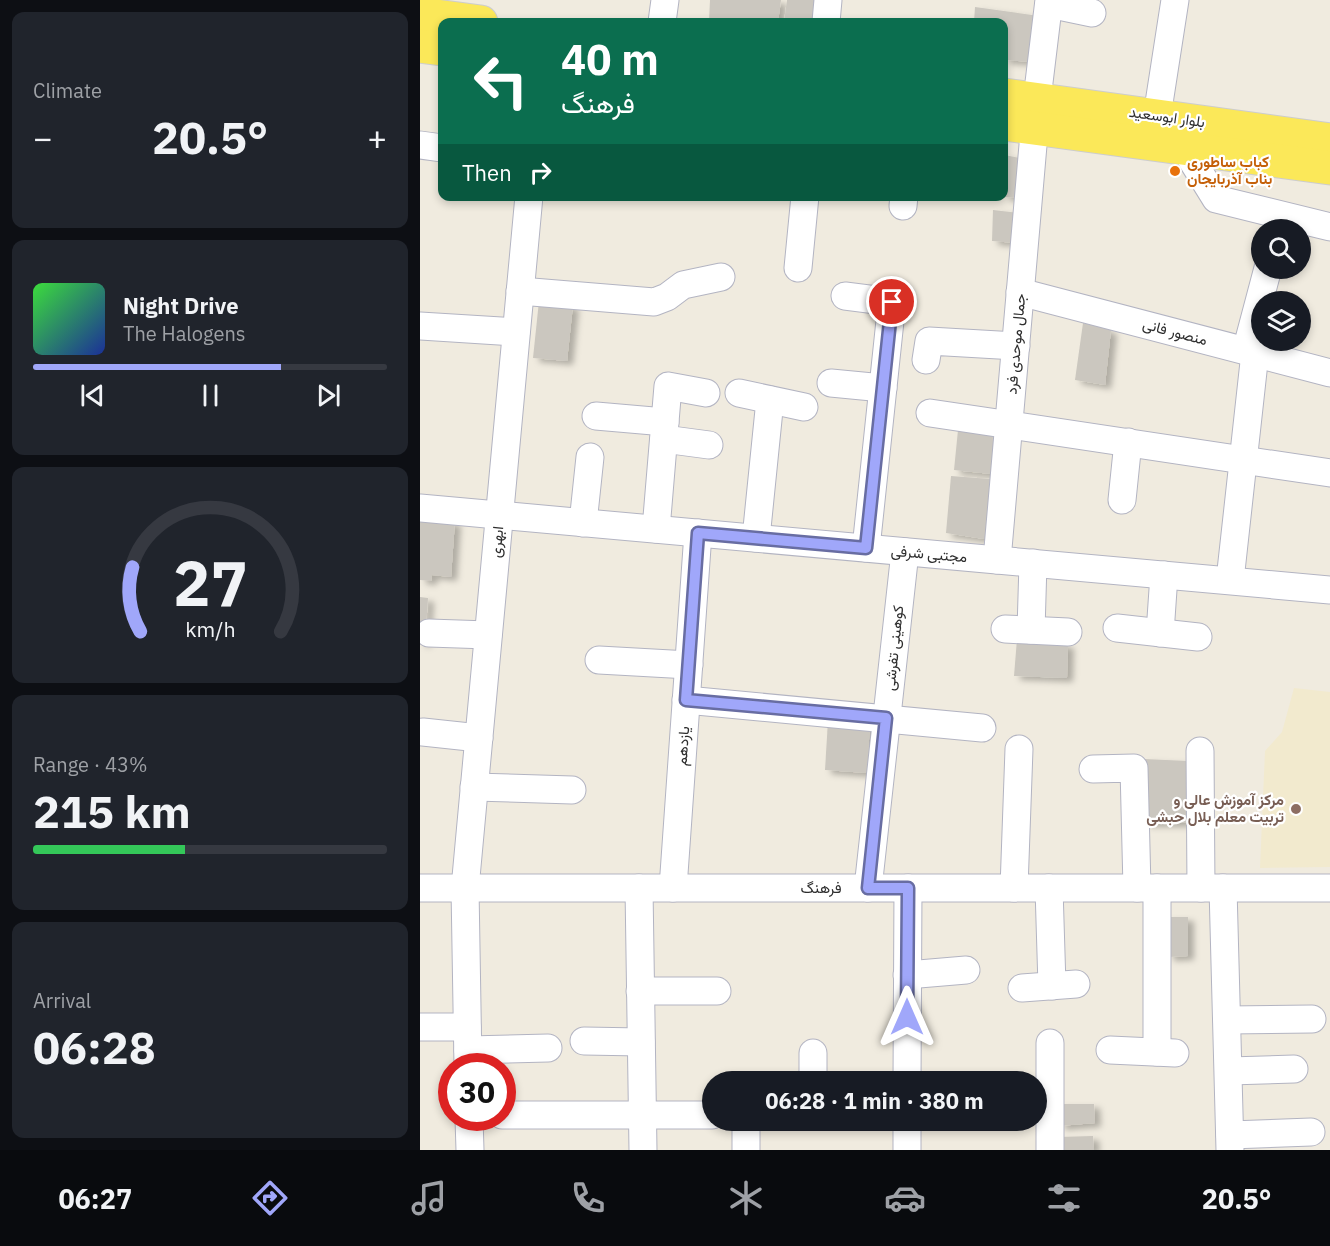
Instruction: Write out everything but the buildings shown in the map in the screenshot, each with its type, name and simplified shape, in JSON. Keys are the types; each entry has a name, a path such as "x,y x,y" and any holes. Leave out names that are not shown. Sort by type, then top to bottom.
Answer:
{"main road":[{"path":"434,10 465,18"},
{"path":"420,46 438,48"},
{"name":"بلوار ابوسعید","path":"1008,99 1025,117 1185,149 1330,168"},
{"name":"بلوار ابوسعید","path":"1025,117 1157,116 1330,140"}],"street":[{"path":"480,18 481,0"},
{"path":"663,18 665,0"},
{"path":"826,18 828,0"},
{"path":"1157,116 1175,0"},
{"path":"1049,2 1092,13"},
{"name":"جمال موحدی فرد","path":"998,560 1020,292 1025,117 1049,2"},
{"path":"420,145 438,147"},
{"path":"1185,149 1216,199 1273,219"},
{"name":"ابهری","path":"468,1048 465,888 529,201"},
{"path":"798,268 805,201"},
{"path":"1311,225 1330,227"},
{"path":"520,291 654,302 667,297 683,285 721,277"},
{"path":"1230,580 1243,459 1250,352 1266,279"},
{"name":"منصور فانی","path":"1020,292 1330,373"},
{"path":"845,296 892,302 866,548"},
{"path":"420,326 516,332"},
{"path":"926,360 929,341 1016,346"},
{"path":"831,383 883,388"},
{"path":"656,529 668,386 706,393"},
{"path":"739,393 804,407"},
{"path":"756,538 770,400"},
{"path":"930,412 1330,472"},
{"path":"596,416 664,431 709,445"},
{"path":"1122,500 1128,442"},
{"path":"583,523 590,457"},
{"name":"مجتبی شرفی","path":"420,508 1330,590"},
{"name":"یازدهم","path":"673,888 698,533"},
{"name":"کوهینی تفرشی","path":"868,888 905,552"},
{"path":"1034,563 1018,629 1068,632"},
{"path":"1160,633 1164,575"},
{"path":"1117,628 1198,637"},
{"path":"429,633 488,635"},
{"path":"599,660 689,666"},
{"path":"686,700 982,728"},
{"path":"423,732 479,738"},
{"path":"1014,888 1019,749"},
{"path":"1200,751 1227,1020 1230,1142 1311,1132"},
{"path":"1093,769 1134,768 1166,1052 1110,1050"},
{"path":"474,787 572,790"},
{"name":"فرهنگ","path":"420,888 1330,888"},
{"path":"639,888 642,1150"},
{"path":"907,1071 908,888"},
{"path":"1022,988 1064,985 1049,888"},
{"path":"907,975 966,970"},
{"path":"640,992 717,991"},
{"path":"1227,1020 1312,1019"},
{"path":"420,1027 468,1048 548,1048"},
{"path":"584,1041 641,1042"},
{"path":"1050,1043 1050,1150"},
{"path":"813,1053 813,1071"},
{"path":"1229,1071 1294,1069"},
{"path":"516,1115 702,1115"},
{"path":"469,1131 470,1150"},
{"path":"746,1131 746,1150"},
{"path":"907,1131 907,1150"}],"shaded area":[{"name":"مرکز آموزش عالی و تربیت معلم بلال حبشی","path":"1294,688 1330,692 1330,867 1260,868 1265,751 1282,732"}],"place":[{"name":"کباب ساطوری بناب آذربایجان","path":"1175,171"},
{"name":"مرکز آموزش عالی و تربیت معلم بلال حبشی","path":"1296,809"}],"route":[{"path":"892,302 866,548 698,533 686,700 886,718 868,888 908,888 907,1017"}]}
